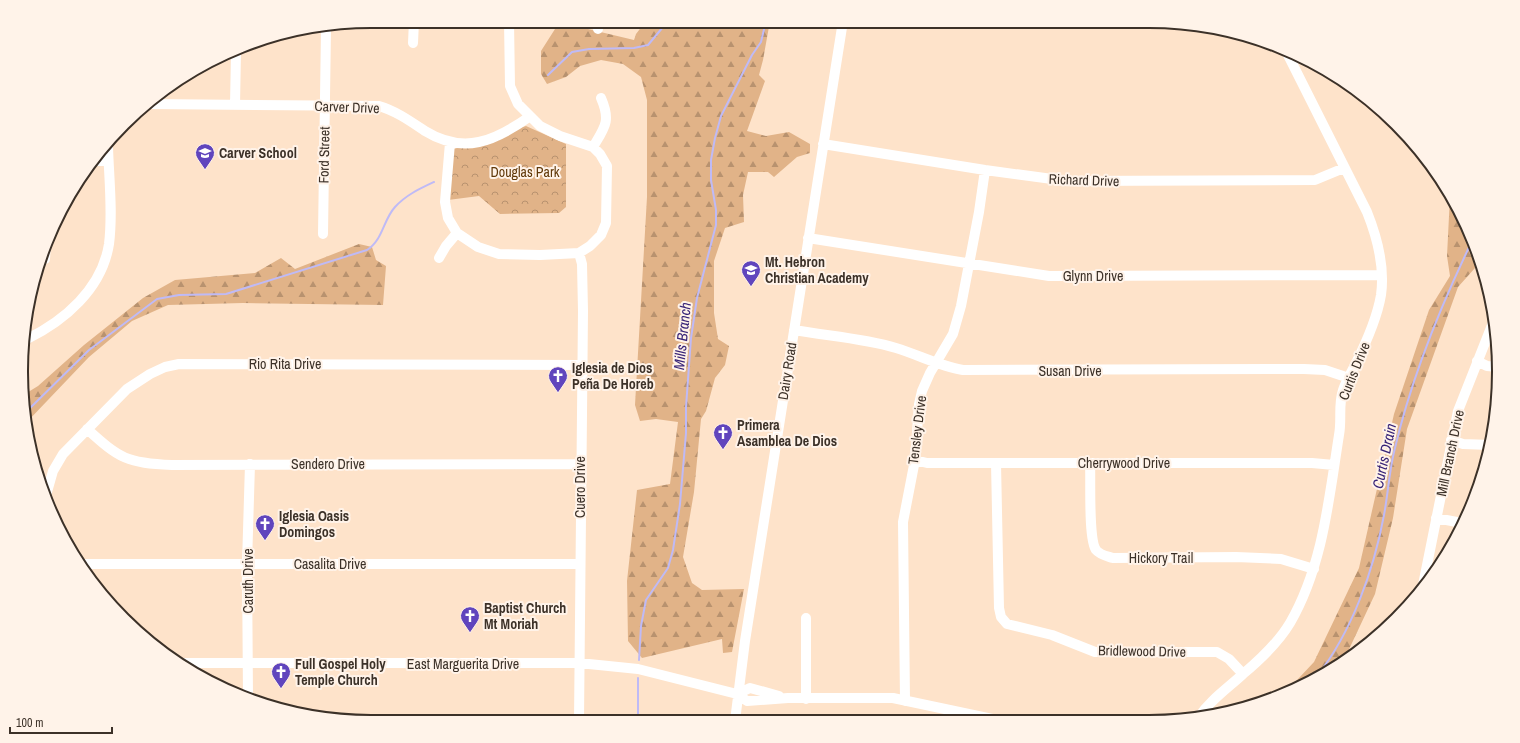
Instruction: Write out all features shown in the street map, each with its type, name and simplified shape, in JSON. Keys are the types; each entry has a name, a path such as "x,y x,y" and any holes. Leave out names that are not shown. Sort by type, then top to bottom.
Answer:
{"street":[{"path":"413,43 414,28"},
{"path":"450,143 445,202 448,218 458,233 478,247 499,254 540,255 579,253 590,246 600,235 606,223 607,166 600,154 593,147 560,136 540,126 529,117 518,104 510,86 509,28"},
{"name":"Dairy Road","path":"735,715 737,694 842,28"},
{"name":"Ford Street","path":"323,234 326,31"},
{"path":"235,105 236,56"},
{"name":"Curtis Drive","path":"1205,710 1219,694 1278,642 1304,596 1314,569 1328,505 1340,431 1340,402 1344,389 1367,340 1381,294 1381,275 1375,234 1367,212 1290,58"},
{"path":"593,147 607,123 606,110 601,98"},
{"name":"Carver Drive","path":"156,104 379,106 391,109 436,138 450,143 468,144 488,140 508,132 529,117"},
{"name":"Richard Drive","path":"823,144 985,170 1067,181 1307,180 1322,178 1344,168"},
{"path":"30,337 47,329 70,311 93,284 104,263 110,234 108,151"},
{"path":"100,161 108,161"},
{"name":"Tensley Drive","path":"905,701 903,522 915,460 922,391 952,334 961,306 985,170"},
{"path":"439,258 446,246 458,233"},
{"name":"Glynn Drive","path":"808,238 1049,276 1381,275"},
{"name":"Cuero Drive","path":"579,253 582,264 579,715"},
{"name":"Susan Drive","path":"794,330 896,348 936,363 963,370 1304,369 1325,370 1349,378"},
{"name":"Mill Branch Drive","path":"1425,575 1458,411 1489,331"},
{"path":"1477,361 1487,366 1492,366"},
{"name":"Rio Rita Drive","path":"48,488 62,454 127,389 150,374 165,367 179,364 581,365"},
{"name":"Sendero Drive","path":"87,429 107,447 119,455 141,463 580,464"},
{"path":"1451,440 1463,444 1484,445"},
{"name":"Cherrywood Drive","path":"915,460 927,463 1312,463 1334,465"},
{"name":"Bridlewood Drive","path":"996,463 999,608 1001,616 1007,624 1052,635 1095,652 1217,652 1229,659 1243,674"},
{"name":"Hickory Trail","path":"1090,463 1092,538 1096,550 1103,555 1112,558 1236,557 1281,559 1314,569"},
{"name":"Caruth Drive","path":"248,692 247,564 250,464"},
{"path":"1436,518 1457,523"},
{"name":"Casalita Drive","path":"87,564 580,564"},
{"path":"806,618 806,699"},
{"name":"East Marguerita Drive","path":"190,663 412,665 579,663 638,669 737,694 747,701 788,698 893,698 973,715"}],"green space":[{"path":"641,28 769,28 759,75 765,81 747,131 766,136 789,132 810,144 810,153 797,157 774,177 768,172 748,172 743,195 744,222 725,228 714,261 714,313 718,339 729,346 725,365 715,378 706,411 701,419 694,492 683,557 692,583 702,590 744,589 732,652 723,653 722,639 642,658 628,641 627,581 637,490 670,484 678,422 656,419 640,421 635,405 647,197 647,100 641,77 623,64 601,60 580,66 566,77 547,84 541,74 541,51 555,29 588,29 634,40"},
{"name":"Douglas Park","path":"526,126 566,144 566,207 559,213 500,214 479,196 448,200 454,149"},
{"path":"1449,206 1466,240 1476,268 1458,287 1407,429 1393,518 1375,594 1348,651 1320,669 1295,682 1314,662 1359,568 1394,414 1429,310 1450,276 1447,256"},
{"path":"359,244 372,247 376,260 386,266 383,305 243,303 168,305 132,321 89,357 31,417 29,392 38,386 84,345 143,298 175,280 255,273 281,258 295,269"}],"waterway":[{"path":"548,75 572,52 589,49 634,48 648,45 662,28"},
{"name":"Mills Branch","path":"639,660 641,626 646,600 668,568 673,550 680,504 686,433 686,407 691,338 697,298 716,225 716,210 711,180 711,160 715,138 721,116 752,55 761,42 764,28"},
{"path":"30,408 89,350 157,299 179,295 226,294 367,250 380,235 395,207 408,196 434,182"},
{"name":"Curtis Drain","path":"1325,666 1341,640 1351,620 1368,578 1380,536 1392,460 1409,397 1438,317 1469,248"},
{"name":"Mills Branch","path":"638,678 638,715"}],"place":[{"name":"Carver School","path":"205,170"},
{"name":"Mt. Hebron Christian Academy","path":"751,287"},
{"name":"Iglesia de Dios Peña De Horeb","path":"558,393"},
{"name":"Primera Asamblea De Dios","path":"723,450"},
{"name":"Iglesia Oasis Domingos","path":"265,541"},
{"name":"Baptist Church Mt Moriah","path":"470,633"},
{"name":"Full Gospel Holy Temple Church","path":"281,689"}]}
